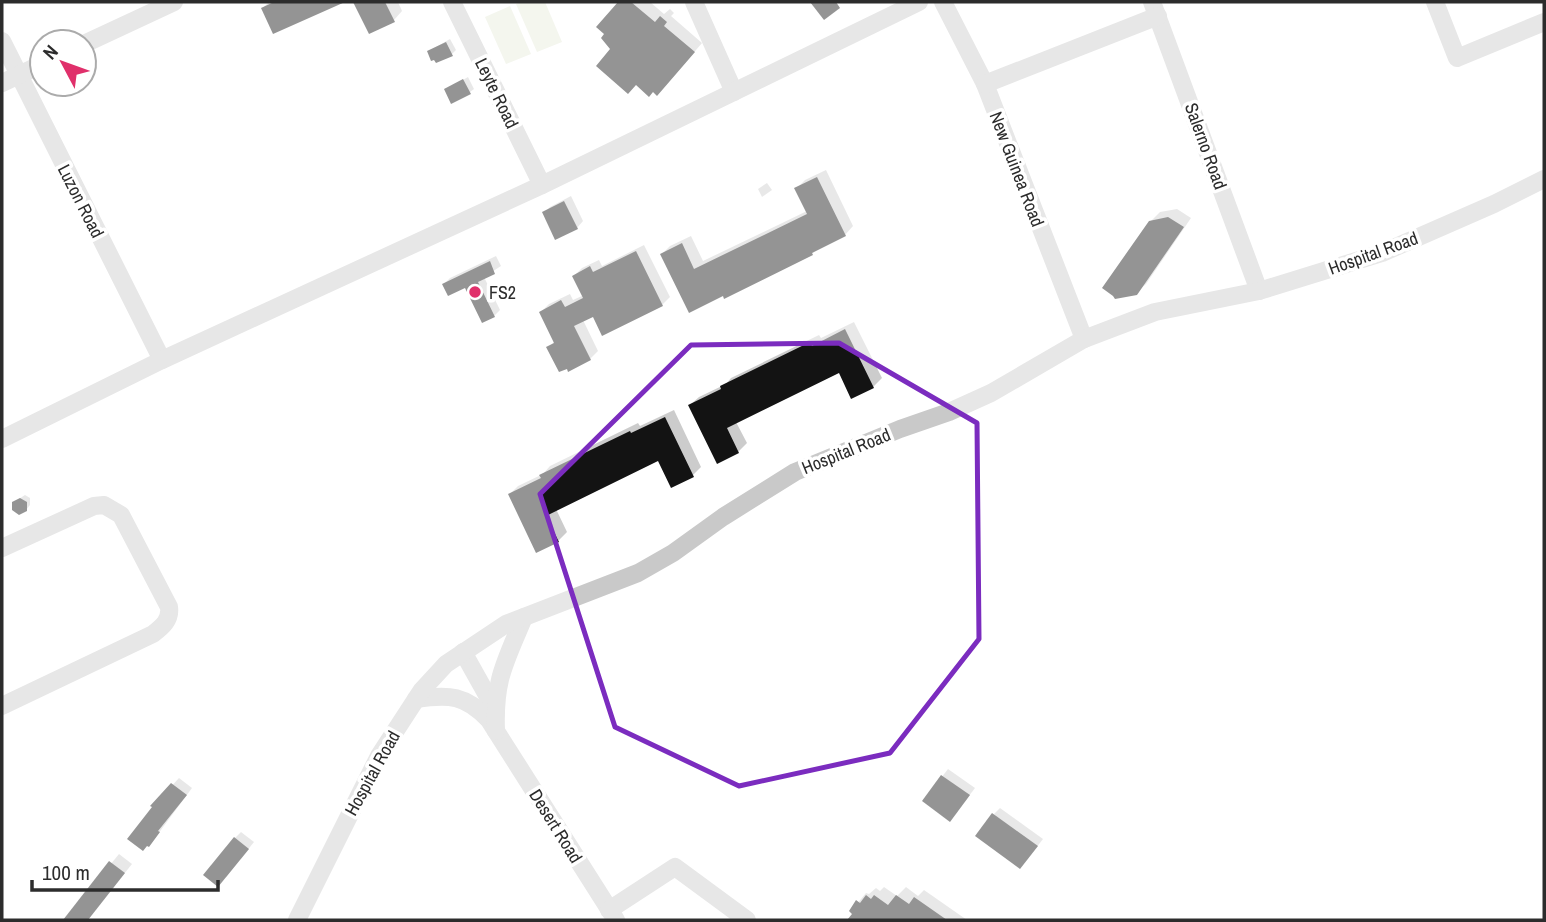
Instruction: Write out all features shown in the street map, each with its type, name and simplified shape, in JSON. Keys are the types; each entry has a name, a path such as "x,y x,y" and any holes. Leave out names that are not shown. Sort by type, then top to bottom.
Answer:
{"street":[{"path":"98,37 174,2"},
{"name":"Leyte Road","path":"452,2 542,185"},
{"path":"694,2 734,92"},
{"path":"2,439 162,360 542,185 919,2"},
{"name":"New Guinea Road","path":"943,2 985,84 1084,340"},
{"path":"1435,2 1457,58 1544,22"},
{"path":"985,84 1155,9"},
{"name":"Salerno Road","path":"1155,9 1259,290"},
{"name":"Luzon Road","path":"2,41 10,79 162,360"},
{"path":"10,79 28,71"},
{"name":"Hospital Road","path":"297,920 379,756 416,699 440,670 506,624 638,573 673,553 795,471 991,393 1084,340 1155,312 1259,290 1382,253 1544,179"},
{"path":"2,706 153,634 163,626 170,613 121,515 104,505 94,506 3,545"},
{"path":"496,731 498,680 524,617"},
{"path":"463,652 496,711"},
{"name":"Desert Road","path":"440,670 462,699 477,708 496,731 612,915"},
{"path":"416,699 442,695 462,699"},
{"path":"612,915 675,867 747,920"}],"highlighted area":[{"path":"839,343 977,423 979,639 890,753 739,786 615,727 540,494 691,345"}],"green space":[{"path":"545,2 562,42 537,52 516,4"},
{"path":"510,6 531,54 506,64 485,17"}],"building":[{"path":"274,2 345,2 273,34 261,8"},
{"path":"353,2 385,2 395,22 369,34"},
{"path":"618,2 631,2 655,22 660,16 667,22 664,26 695,52 657,96 653,92 649,97 636,85 628,94 596,66 610,49 601,38 604,34 596,27"},
{"path":"810,2 836,2 840,8 824,20"},
{"path":"446,42 453,56 436,63 431,61 427,51"},
{"path":"463,79 471,94 451,104 444,89"},
{"path":"817,177 846,236 724,299 723,296 689,313 660,254 682,243 694,269 807,214 794,188"},
{"path":"564,201 578,229 555,240 542,212"},
{"path":"1168,217 1184,227 1137,295 1115,299 1102,288 1149,221"},
{"path":"636,251 663,306 602,336 593,317 574,326 591,360 568,372 567,369 559,372 546,347 554,343 539,312 561,300 565,307 583,298 572,276 590,266 593,272"},
{"name":"FS2","path":"490,261 495,274 478,282 495,317 482,323 465,288 448,296 442,284"},
{"path":"845,329 874,388 851,399 839,373 727,428 739,453 717,464 688,405 721,389 720,386 810,342 812,346"},
{"path":"665,417 694,477 671,488 658,461 546,516 559,542 536,553 508,494 541,478 539,475"},
{"path":"20,498 27,502 27,511 19,515 12,510 12,502"},
{"path":"941,775 970,795 950,822 922,801"},
{"path":"171,783 187,795 158,831 160,832 149,847 143,851 127,839 152,807 150,806"},
{"path":"992,813 1038,846 1020,869 975,836"},
{"path":"234,837 249,849 218,887 203,875"},
{"path":"109,861 125,873 88,920 63,920"},
{"path":"866,895 871,899 874,895 888,905 896,895 909,904 914,897 947,920 847,920 856,900 860,903"}],"place":[{"name":"FS2","path":"475,292"}]}
